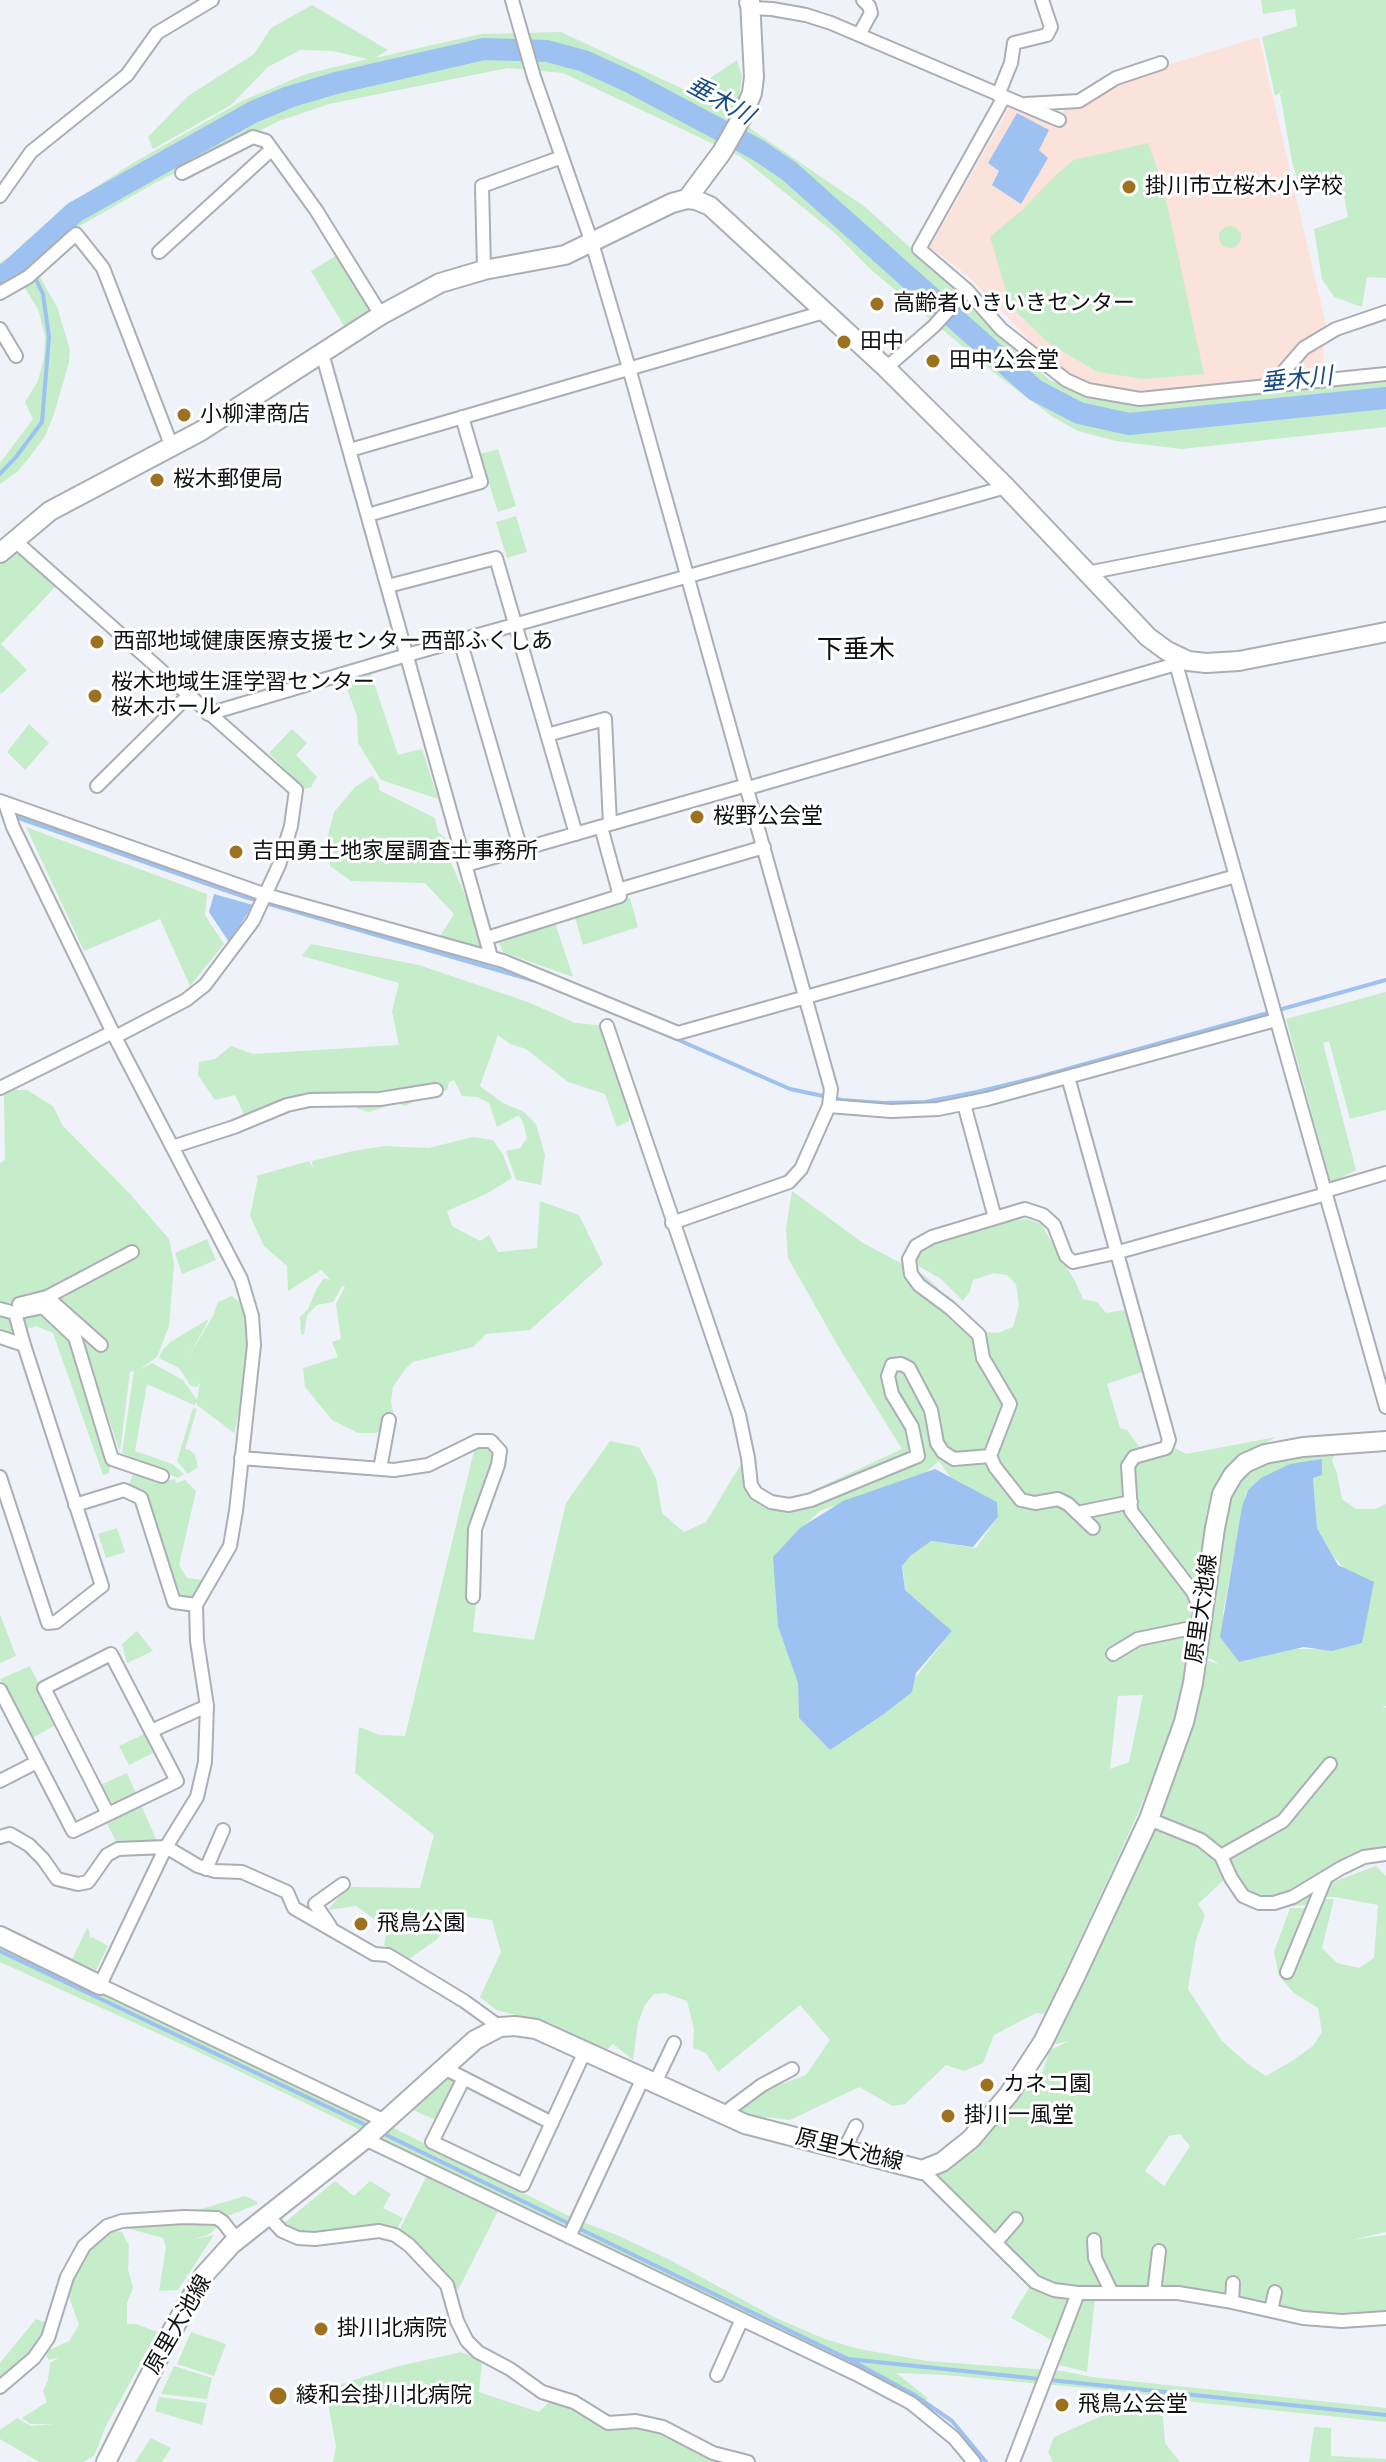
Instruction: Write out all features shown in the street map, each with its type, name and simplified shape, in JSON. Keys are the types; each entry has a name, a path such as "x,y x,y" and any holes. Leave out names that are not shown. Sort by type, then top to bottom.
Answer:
{"street":[{"path":"180,0 187,13"},
{"path":"0,196 31,152 127,75 157,33 212,0"},
{"path":"512,0 534,77 592,243 629,368 831,1089 829,1106 801,1169 789,1182 672,1223"},
{"path":"859,35 871,13 863,0"},
{"path":"1042,0 1051,27 1047,35 1014,43 1001,96 919,249 1001,329 1066,380 1088,390 1140,399 1386,374"},
{"path":"687,199 722,152 742,117 753,85 749,3 806,15 859,35 1059,120"},
{"path":"1022,105 1079,101 1116,78 1161,63"},
{"path":"182,173 253,137 266,141 316,210 381,315"},
{"path":"159,252 272,149"},
{"path":"484,270 482,186 562,157"},
{"path":"0,553 50,511 201,431 381,315 440,283 484,270 556,257 687,199 710,206 886,368 1006,487 1148,637 1174,659 1386,1407"},
{"path":"0,293 28,277 76,234 103,268 172,447"},
{"path":"886,368 934,326 964,294"},
{"path":"350,450 824,312"},
{"path":"1271,386 1304,348 1336,329 1386,312"},
{"path":"0,329 16,356"},
{"path":"322,353 491,957"},
{"path":"368,515 481,482 462,417"},
{"path":"208,714 1006,487"},
{"path":"1087,573 1386,514"},
{"path":"0,1088 186,1000 205,985 253,921 263,900 279,865 291,826 296,790 14,540"},
{"path":"388,586 496,558 576,834"},
{"path":"466,865 747,786 1174,659 1206,663 1239,661 1386,632"},
{"path":"460,640 521,850"},
{"path":"97,786 188,696"},
{"path":"487,938 620,896 606,825 605,719 547,735"},
{"path":"2,802 263,900 491,957 678,1033 1236,876"},
{"path":"2,802 114,1034 241,1279 252,1316 254,1345 230,1546 196,1605 197,1641 207,1706 205,1762 197,1797 166,1847 100,1985"},
{"path":"618,890 764,847"},
{"path":"829,1106 891,1111 938,1109 964,1104 1276,1020"},
{"path":"607,1026 739,1415 751,1485 756,1493 771,1502 789,1505 811,1500 918,1456 912,1427 892,1394 888,1376 892,1365 901,1364 909,1368 931,1410 937,1443 943,1452 954,1459 990,1456"},
{"path":"1068,1077 1169,1440 1166,1448 1134,1457 1128,1466 1131,1511 1193,1592 1201,1620 1138,1639 1113,1654"},
{"path":"172,1147 234,1127 287,1105 310,1100 380,1099 436,1090"},
{"path":"964,1104 995,1218"},
{"path":"990,1456 1010,1404 983,1358 979,1335 919,1285 911,1274 909,1259 916,1246 932,1237 1025,1209 1043,1215 1054,1225 1066,1256 1073,1262 1115,1253 1386,1173"},
{"path":"0,1302 18,1304 47,1297 132,1252"},
{"path":"47,1297 101,1345"},
{"path":"0,1309 15,1313 43,1307 75,1337 112,1459 162,1476"},
{"path":"0,1477 48,1623 56,1622 102,1586 15,1313"},
{"path":"0,1337 24,1345"},
{"path":"380,1469 389,1420"},
{"path":"461,1432 474,1440"},
{"path":"241,1458 394,1470 474,1440 491,1441 500,1451 475,1529 473,1597"},
{"name":"原里大池線","path":"106,2462 204,2275 237,2240 374,2131 475,2040 500,2027 536,2029 745,2124 922,2170 942,2162 971,2139 1009,2094 1043,2042 1149,1819 1184,1722 1193,1683 1222,1494 1233,1475 1245,1463 1265,1454 1298,1448 1386,1441"},
{"path":"990,1456 1021,1500 1035,1503 1058,1499 1093,1528"},
{"path":"124,1490 133,1466"},
{"path":"75,1505 124,1490 141,1498 174,1602 196,1605"},
{"path":"1077,1513 1131,1502"},
{"path":"1,1693 73,1831 177,1781 111,1654 44,1688 108,1814"},
{"path":"151,1731 207,1706"},
{"path":"0,1781 37,1762"},
{"path":"1221,1856 1283,1821 1330,1764"},
{"path":"1149,1819 1201,1840 1221,1856 1243,1896 1259,1903 1274,1903 1293,1897 1364,1857 1386,1856"},
{"path":"206,1869 223,1830"},
{"path":"0,1837 10,1834 29,1845 57,1879 78,1884 88,1882 107,1855 118,1849 166,1847 206,1869 242,1872 287,1892 294,1908 374,1954 388,1955 464,2001 500,2027"},
{"path":"1287,1972 1326,1877"},
{"path":"333,1930 315,1904 343,1884"},
{"path":"0,1936 100,1985 569,2236 911,2403 954,2438 974,2462"},
{"path":"569,2236 649,2080 674,2043"},
{"path":"464,2078 432,2142 523,2185 585,2051"},
{"path":"444,2068 552,2123"},
{"path":"727,2116 731,2108 762,2085 792,2069"},
{"path":"844,2150 856,2126"},
{"path":"922,2170 1035,2282 1054,2290 1078,2293 1178,2293 1303,2318 1386,2318"},
{"path":"268,2216 282,2231 298,2238 315,2239 379,2231 395,2235 409,2245 447,2285 457,2321 467,2341 478,2352 510,2369 542,2392 574,2402 608,2423 636,2421 663,2427 713,2453 748,2462"},
{"path":"0,2387 34,2358 48,2338 67,2277 84,2246 107,2226 122,2221 217,2218 237,2240"},
{"path":"996,2242 1016,2219"},
{"path":"1094,2240 1095,2258 1112,2293"},
{"path":"1154,2293 1159,2251"},
{"path":"1232,2302 1233,2283"},
{"path":"1271,2311 1275,2292"},
{"path":"1013,2462 1078,2293"},
{"path":"717,2375 742,2319"}],"shaded area":[{"name":"掛川市立桜木小学校","path":"1259,37 1328,334 1322,338 1325,377 1132,392 1079,379 1046,357 969,277 930,247 1013,101 1057,128 1065,109 1094,100 1115,81"}],"green space":[{"path":"1261,0 1386,0 1386,278 1367,277 1362,307 1334,297 1322,279 1314,229 1348,217 1342,185 1299,186 1280,94 1284,90 1275,96 1262,37 1297,26 1295,9 1263,14"},
{"path":"312,5 388,50 375,58 481,34 561,32 713,103 865,207 951,284 994,331 1051,381 1128,398 1386,377 1386,427 1182,449 1116,441 1078,431 1053,417 993,372 869,268 837,235 741,157 563,73 508,68 329,104 279,121 155,183 78,227 36,270 57,307 70,350 54,414 45,436 29,458 17,472 0,484 0,463 33,419 25,402 38,381 45,336 38,309 25,288 29,280 0,295 0,263 22,248 71,203 133,163 244,100 306,74 368,59 333,51 300,50 268,67 231,105 153,149 148,137 188,96 254,54 271,28"},
{"path":"737,60 742,76 734,109 697,87"},
{"path":"1148,143 1162,182 1204,374 1144,379 1098,372 1050,344 1011,307 990,237 1074,160"},
{"path":"1230,226 1238,229 1241,237 1238,245 1230,248 1222,245 1219,237 1222,229"},
{"path":"337,255 370,309 344,326 311,271"},
{"path":"498,449 516,506 498,512 480,454"},
{"path":"516,516 527,552 507,558 496,522"},
{"path":"14,553 28,558 58,584 1,644 27,670 1,694 0,565"},
{"path":"371,674 398,755 422,749 438,799 381,780 358,743 357,716 344,681"},
{"path":"29,724 49,743 25,770 7,752"},
{"path":"292,729 307,743 296,755 317,777 311,787 304,789 269,753"},
{"path":"372,776 379,783 379,790 435,818 438,832 446,839 449,858 485,950 439,938 454,914 425,883 351,881 330,866 327,839 334,812 355,787"},
{"path":"26,827 207,894 205,915 224,944 190,986 160,919 84,951"},
{"path":"630,898 638,927 583,945 575,917"},
{"path":"555,923 573,977 503,952 499,943"},
{"path":"311,944 419,965 528,1002 575,1023 607,1026 628,1088 629,1121 617,1127 605,1094 568,1082 526,1049 510,1044 498,1035 480,1086 503,1103 524,1112 536,1124 545,1155 541,1185 516,1180 506,1151 520,1148 527,1138 519,1115 497,1127 489,1103 477,1097 462,1096 454,1080 449,1082 447,1090 419,1098 406,1106 396,1103 369,1112 358,1109 344,1098 325,1095 247,1121 235,1095 215,1100 198,1075 199,1062 215,1059 231,1046 253,1054 399,1045 392,1011 399,983 302,956"},
{"path":"1386,992 1386,1110 1350,1119 1329,1041 1323,1043 1356,1170 1331,1183 1286,1019"},
{"path":"14,1090 27,1090 53,1106 63,1126 169,1239 174,1264 169,1326 157,1357 140,1369 152,1363 183,1380 197,1400 200,1383 197,1387 191,1386 179,1368 159,1358 162,1351 170,1342 209,1319 189,1356 213,1316 218,1302 232,1296 245,1307 253,1336 234,1436 197,1402 194,1405 147,1384 135,1451 172,1464 184,1474 178,1478 122,1453 134,1371 130,1372 120,1452 83,1344 93,1339 53,1303 0,1301 0,1163 5,1160 4,1095"},
{"path":"473,1137 493,1140 512,1178 486,1194 447,1211 452,1226 480,1241 489,1235 498,1252 537,1248 540,1201 579,1215 603,1264 530,1330 486,1334 473,1347 413,1362 393,1387 391,1401 394,1416 390,1426 376,1433 358,1433 332,1420 305,1387 303,1368 338,1357 332,1342 341,1339 336,1304 345,1287 342,1286 333,1302 317,1305 307,1315 304,1335 301,1334 300,1317 308,1309 324,1278 331,1280 321,1270 288,1291 287,1266 264,1246 250,1216 256,1176 309,1161 313,1168 312,1161 353,1151 384,1146 429,1148"},
{"path":"792,1191 863,1243 925,1276 984,1332 998,1333 1013,1327 1019,1306 1016,1284 1007,1275 994,1273 973,1280 963,1301 941,1279 915,1264 919,1250 997,1223 1027,1219 1041,1224 1083,1299 1097,1302 1106,1313 1125,1310 1139,1336 1145,1371 1107,1384 1120,1428 1127,1430 1141,1449 1155,1458 1156,1443 1163,1442 1186,1454 1276,1437 1254,1449 1238,1465 1208,1506 1193,1683 1131,1829 1046,2014 1036,2013 994,2035 983,2063 964,2071 946,2065 905,2104 893,2106 859,2087 790,2120 767,2117 762,2121 735,2110 752,2095 806,2075 830,2040 800,2005 718,2072 706,2053 693,2048 694,2029 687,2001 664,1993 654,1994 645,2005 638,2023 633,2060 613,2044 605,2051 551,2024 496,2010 480,1997 501,1952 492,1920 460,1916 436,1940 409,1959 384,1945 387,1928 356,1906 328,1910 347,1887 420,1888 434,1835 355,1773 359,1727 380,1735 405,1736 474,1451 480,1441 491,1441 498,1465 470,1559 481,1558 473,1632 534,1640 566,1503 610,1441 639,1447 656,1478 662,1513 684,1532 706,1522 744,1459 746,1492 764,1504 790,1501 902,1449 788,1258 786,1229","holes":["948,1450 987,1454 990,1461 940,1461","939,1461 950,1477 997,1502 998,1517 976,1548 931,1541 902,1558 905,1590 952,1631 915,1678 911,1692 830,1750 799,1718 795,1534 820,1511 926,1472","1143,1695 1129,1762 1110,1769 1118,1696"]},
{"path":"207,1239 216,1260 182,1274 175,1253"},
{"path":"0,1304 22,1317 41,1310 73,1341 112,1459 109,1473 103,1475 53,1333 36,1326 13,1334 0,1333"},
{"path":"193,1408 197,1409 185,1449 195,1455 198,1467 188,1474 177,1461"},
{"path":"1265,1454 1335,1454 1332,1461 1342,1499 1356,1509 1376,1509 1386,1504 1386,1706 1382,1706 1386,1708 1386,1854 1339,1862 1276,1899 1246,1892 1233,1878 1224,1849 1202,1846 1217,1859 1225,1879 1198,1904 1205,1915 1196,1940 1188,1989 1222,2041 1266,2076 1313,2046 1322,2032 1318,2008 1294,1993 1279,1976 1274,1952 1290,1908 1308,1908 1315,1899 1307,1905 1291,1906 1322,1886 1376,1866 1386,1876 1386,2232 1351,2240 1386,2235 1386,2312 1302,2313 1141,2293 1078,2293 1036,2283 923,2169 998,2116 1021,2075 1041,2077 1050,2050 1069,2041 1052,2045 1153,1820 1168,1794 1179,1762 1203,1661 1219,1665 1212,1659 1202,1658 1222,1494","holes":["1313,1477 1317,1528 1334,1557 1361,1587 1317,1649 1296,1649 1238,1662 1223,1613 1246,1492","1332,1762 1331,1773 1301,1812 1283,1821","1335,1897 1378,1905 1374,1958 1359,1968 1337,1963 1322,1948 1334,1899 1318,1899","1180,2134 1190,2146 1164,2186 1145,2171 1169,2136"]},
{"path":"137,1465 167,1481 175,1479 176,1483 185,1480 196,1491 179,1565 187,1578 202,1580 190,1604 176,1602 144,1494 129,1484"},
{"path":"117,1528 125,1552 106,1558 98,1534"},
{"path":"0,1614 16,1656 0,1663"},
{"path":"137,1631 153,1651 127,1663 122,1644"},
{"path":"30,1666 58,1724 32,1738 0,1679"},
{"path":"144,1734 153,1753 129,1765 119,1746"},
{"path":"127,1773 136,1793 115,1803 107,1800 100,1785"},
{"path":"141,1805 157,1841 117,1843 107,1824"},
{"path":"87,1928 90,1939 92,1937 108,1946 96,1970 72,1959"},
{"path":"0,1945 396,2129 577,2220 670,2260 776,2318 825,2339 859,2349 927,2361 1062,2371 1092,2377 1386,2408 1386,2422 1184,2401 1129,2392 896,2373 928,2398 918,2409 332,2116 0,1962"},
{"path":"449,2072 464,2078 442,2123 411,2109"},
{"path":"427,2175 499,2209 458,2290 399,2231"},
{"path":"335,2181 354,2196 370,2181 391,2194 383,2208 403,2218 396,2230 297,2233 283,2224"},
{"path":"245,2196 258,2204 230,2215 188,2213"},
{"path":"211,2221 218,2226 210,2234 191,2240 214,2235 178,2290 159,2291 166,2247 163,2238 123,2227 139,2224"},
{"path":"113,2231 122,2232 129,2246 128,2269 133,2288 127,2303 127,2324 158,2332 106,2426 94,2456 83,2462 39,2462 0,2439 0,2430 17,2418 31,2426 55,2424 30,2424 22,2418 47,2402 43,2391 50,2363 59,2357 49,2360 46,2356 49,2350 69,2341 79,2325 68,2294 78,2268 92,2246"},
{"path":"1030,2286 1054,2293 1074,2294 1053,2341 1011,2318"},
{"path":"1095,2298 1087,2372 1055,2364 1081,2299"},
{"path":"36,2319 50,2324 46,2338 0,2383 0,2363"},
{"path":"191,2332 226,2344 214,2376 177,2364"},
{"path":"461,2352 482,2360 479,2392 539,2412 555,2396 611,2423 636,2421 750,2462 333,2462 336,2446 326,2393 341,2384 395,2367"},
{"path":"174,2366 212,2378 207,2399 161,2394"},
{"path":"159,2397 207,2403 202,2425 155,2411"},
{"path":"1157,2401 1162,2405 1165,2443 1180,2462 1053,2462 1048,2452 1054,2437 1129,2404"},
{"path":"1314,2427 1331,2428 1331,2456 1386,2459 1386,2462 1309,2462"},
{"path":"151,2438 171,2448 162,2462 135,2462"}],"water":[{"path":"1017,113 1049,130 1039,150 1048,158 1021,204 992,185 999,171 988,163"},
{"path":"214,894 253,905 229,942 209,912"},
{"path":"1322,1459 1322,1475 1313,1478 1317,1528 1338,1565 1374,1582 1362,1643 1332,1651 1304,1647 1239,1662 1220,1637 1242,1507 1248,1490 1261,1478 1290,1464"},
{"path":"935,1469 997,1502 998,1517 973,1547 931,1541 902,1566 905,1590 952,1631 916,1673 912,1692 830,1750 799,1718 798,1683 778,1626 773,1557 800,1528 843,1501"}],"waterway":[{"name":"垂木川","path":"0,277 75,212 253,112 289,97 484,49 547,51 584,61 630,82 758,150 789,171 1035,390 1079,413 1129,424 1386,398"},
{"path":"0,474 42,422 49,337 43,294 25,257"},
{"path":"13,816 245,897 539,982"},
{"path":"665,1034 790,1089 842,1100 925,1102 1035,1078 1386,980"},
{"path":"0,1951 372,2128"},
{"path":"380,2132 848,2359 1386,2415"},
{"path":"852,2361 913,2394 952,2421 986,2462"}],"place":[{"name":"掛川市立桜木小学校","path":"1129,187"},
{"name":"高齢者いきいきセンター","path":"877,304"},
{"name":"田中","path":"844,342"},
{"name":"田中公会堂","path":"933,361"},
{"name":"小柳津商店","path":"184,415"},
{"name":"桜木郵便局","path":"157,480"},
{"name":"西部地域健康医療支援センター西部ふくしあ","path":"97,642"},
{"name":"桜木地域生涯学習センター 桜木ホール","path":"95,696"},
{"name":"桜野公会堂","path":"697,817"},
{"name":"吉田勇土地家屋調査士事務所","path":"236,852"},
{"name":"飛鳥公園","path":"361,1924"},
{"name":"カネコ園","path":"987,2085"},
{"name":"掛川一風堂","path":"948,2116"},
{"name":"掛川北病院","path":"321,2329"},
{"name":"綾和会掛川北病院","path":"278,2396"},
{"name":"飛鳥公会堂","path":"1062,2405"}],"district":[{"name":"下垂木","path":"856,651"}]}
